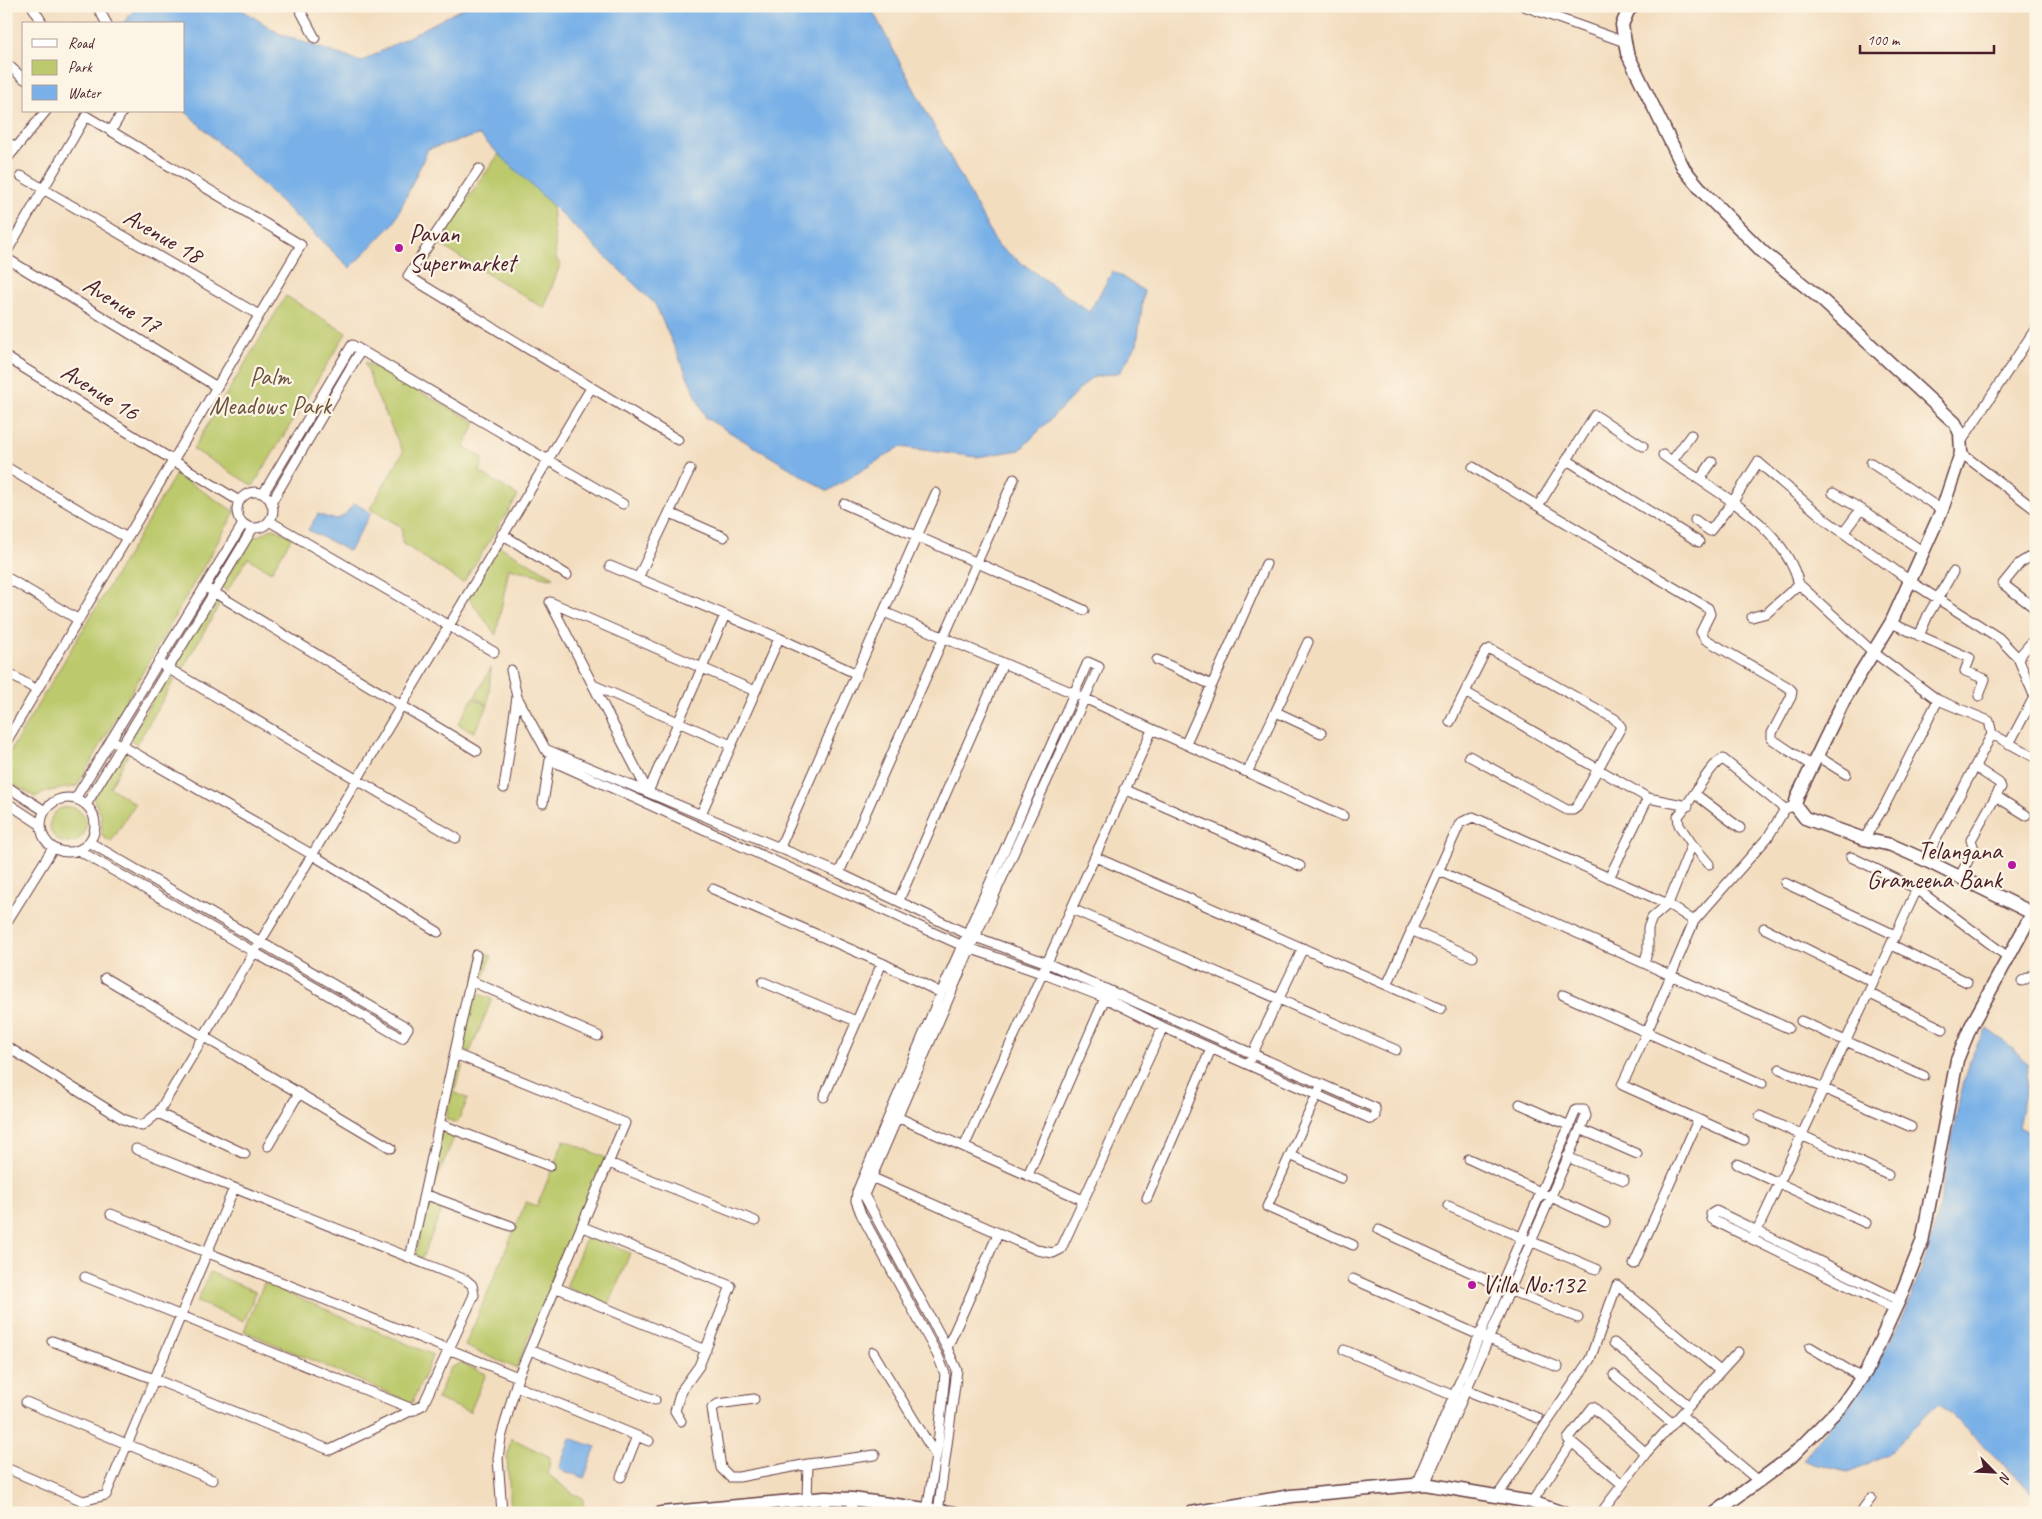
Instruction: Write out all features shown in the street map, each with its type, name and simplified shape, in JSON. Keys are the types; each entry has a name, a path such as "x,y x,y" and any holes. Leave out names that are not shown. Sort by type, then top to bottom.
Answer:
{"main road":[{"path":"1633,6 1622,25 1627,53 1684,169 1704,193 1763,252 1822,300 1955,423 1961,447 1942,510 1910,581 1890,623 1844,700 1790,807 1805,818 1864,839 1891,845 1926,860 2034,915 2008,957 1971,1026 1958,1060 1922,1242 1897,1305 1862,1378 1843,1404 1791,1457 1760,1482 1715,1513"},
{"path":"1190,1513 1291,1496 1421,1484 1498,1495 1532,1502 1563,1513"},
{"path":"661,1513 825,1498 852,1499 955,1513"}],"street":[{"path":"32,6 42,22"},
{"path":"96,6 106,22"},
{"path":"298,6 315,38"},
{"path":"1524,6 1625,42"},
{"path":"6,63 22,77"},
{"path":"6,160 45,112"},
{"path":"111,131 122,112"},
{"path":"6,253 45,190 86,116 301,245 6,742"},
{"path":"6,141 16,148"},
{"path":"479,169 408,276 678,440"},
{"name":"Avenue 18","path":"21,176 259,315"},
{"name":"Avenue 17","path":"6,258 217,387"},
{"path":"2036,328 1961,447 2036,510"},
{"path":"263,494 352,345 623,504"},
{"path":"271,503 361,350"},
{"name":"Avenue 16","path":"6,357 239,501"},
{"path":"6,1046 123,1119 142,1126 158,1113 502,534 591,388"},
{"path":"1538,506 1595,415 1643,446"},
{"path":"1672,461 1691,434"},
{"path":"1663,455 1700,479 1772,534 1794,565 1799,584 1873,652 1938,700 1989,721 1992,734 1926,860"},
{"path":"1567,460 1699,542"},
{"path":"1700,479 1712,462"},
{"path":"1695,520 1710,531 1732,503 1758,462 1827,521 1910,581 1999,638 2018,658 2034,700 2009,744"},
{"path":"1871,463 1942,510"},
{"path":"6,467 127,538"},
{"path":"1472,467 1708,608 1710,614 1701,632 1705,639 1792,691 1791,697 1772,733 1772,739 1814,761 1846,774"},
{"path":"638,578 690,469"},
{"path":"838,873 1014,479"},
{"path":"250,493 263,494 271,503 272,512 269,521 262,527 253,528 243,524 238,517 236,509 239,501 250,493"},
{"path":"780,848 936,493"},
{"path":"1833,493 1922,552"},
{"path":"844,504 1084,610"},
{"path":"1844,532 1861,510"},
{"path":"670,513 724,537"},
{"path":"269,521 494,652"},
{"path":"75,799 243,524"},
{"path":"86,805 253,528"},
{"path":"502,534 567,575"},
{"path":"2036,553 2020,563 2003,584 2036,609"},
{"path":"1186,744 1266,564"},
{"path":"610,566 779,638 856,674"},
{"path":"1919,636 1953,572"},
{"path":"6,577 78,620"},
{"path":"1752,617 1767,613 1799,584"},
{"path":"204,587 477,751"},
{"path":"648,792 550,602 755,692"},
{"path":"884,612 1085,698 1343,816"},
{"path":"648,792 725,615"},
{"path":"1890,623 1970,658 1965,671 1985,679 1979,696"},
{"path":"2018,658 2036,637"},
{"path":"701,814 779,638"},
{"path":"1248,771 1308,642"},
{"path":"1450,722 1486,652 1490,649 1619,722 1621,727 1578,807 1573,810 1567,810 1469,756"},
{"path":"1157,660 1212,685"},
{"path":"932,1511 957,1370 948,1348 864,1195 971,935 1073,693 1088,662 1099,668 971,935"},
{"path":"159,663 456,838"},
{"path":"899,900 1003,663"},
{"path":"511,670 517,697 546,749 550,760 543,803"},
{"path":"6,672 37,690"},
{"path":"593,686 731,745"},
{"path":"1465,692 1648,798 1688,806"},
{"path":"504,788 517,697"},
{"path":"1864,839 1884,806 1938,700"},
{"path":"1276,712 1321,732"},
{"path":"964,1147 1044,974 1047,962 1152,730"},
{"path":"1992,734 2036,758"},
{"path":"112,740 311,854 438,932"},
{"path":"546,749 838,873 971,935 1047,962 1252,1055 1319,1089 1371,1119 1375,1116 1375,1108 1319,1089 1247,1064 1163,1027 1105,998 1044,974 966,947 550,760"},
{"path":"1709,864 1692,844 1677,820 1715,763 1723,760 1790,807 1768,837 1694,921 1648,1032 1622,1085 1744,1140"},
{"path":"1960,876 1974,849 1971,840 1997,797 2001,784 1975,768"},
{"path":"6,786 45,811"},
{"path":"1124,789 1300,866"},
{"path":"1695,794 1740,828"},
{"path":"1997,797 2026,815"},
{"path":"64,798 75,799 86,805 94,816 95,830 89,842 78,850 70,852 53,848 46,842 41,825 45,811 53,802 64,798"},
{"path":"1609,878 1648,798"},
{"path":"6,802 41,825"},
{"path":"1387,985 1460,823 1473,817 1668,904 1694,921"},
{"path":"78,850 402,1038 408,1028 89,842"},
{"path":"1644,963 1648,950 1648,928 1652,918 1668,904 1692,844"},
{"path":"6,923 53,848"},
{"path":"1095,857 1441,1009"},
{"path":"1851,857 1917,889 2008,957"},
{"path":"1439,871 1788,1028"},
{"path":"1784,883 1895,935"},
{"path":"713,889 882,962 941,993"},
{"path":"1897,1305 1755,1235 1917,889"},
{"path":"1072,909 1277,1000 1396,1050"},
{"path":"1764,928 1873,982"},
{"path":"1412,930 1473,957"},
{"path":"1892,945 1967,982"},
{"path":"932,1511 945,1374 938,1356 856,1202 857,1192 941,993 966,947"},
{"path":"1247,1064 1303,948"},
{"path":"410,1258 476,955"},
{"path":"824,1097 882,962"},
{"path":"2022,981 2036,973"},
{"path":"105,978 390,1148"},
{"path":"471,981 598,1036"},
{"path":"763,982 856,1021"},
{"path":"1868,993 1944,1028"},
{"path":"1563,995 1762,1084"},
{"path":"1028,1175 1105,998"},
{"path":"1800,1021 1924,1076"},
{"path":"871,1177 998,1234 1037,1250 1053,1254 1061,1249 1163,1027"},
{"path":"1147,1198 1211,1049"},
{"path":"455,1054 626,1123 583,1227 555,1287 517,1381 501,1438 498,1458 502,1513"},
{"path":"1780,1069 1822,1090 1911,1127"},
{"path":"1319,1089 1292,1156 1267,1207 1353,1245"},
{"path":"268,1146 299,1093"},
{"path":"1520,1104 1570,1126"},
{"path":"1421,1484 1454,1396 1483,1337 1526,1240 1550,1198 1586,1116 1584,1110 1576,1110 1541,1193 1526,1240"},
{"path":"158,1113 244,1154"},
{"path":"1760,1116 1888,1175"},
{"path":"897,1117 1083,1200"},
{"path":"1634,1264 1698,1120"},
{"path":"440,1124 550,1166"},
{"path":"1580,1130 1637,1154"},
{"path":"52,1341 154,1379 330,1450 423,1405 474,1295 472,1285 466,1280 136,1149"},
{"path":"1292,1156 1341,1178"},
{"path":"1568,1157 1624,1180"},
{"path":"1470,1160 1605,1222"},
{"path":"609,1163 755,1221"},
{"path":"1737,1164 1866,1223"},
{"path":"6,1468 83,1501 106,1495 234,1188"},
{"path":"424,1194 511,1226"},
{"path":"1448,1206 1596,1269"},
{"path":"111,1214 449,1350 649,1441"},
{"path":"583,1227 731,1286 699,1366 681,1391 675,1411 681,1421"},
{"path":"1379,1230 1504,1288 1578,1318"},
{"path":"948,1348 998,1234"},
{"path":"85,1277 415,1410"},
{"path":"1353,1279 1483,1337 1558,1367"},
{"path":"1498,1495 1590,1358 1617,1285 1720,1371"},
{"path":"555,1287 706,1350"},
{"path":"1421,1484 1465,1390 1483,1337"},
{"path":"1614,1343 1689,1406"},
{"path":"1810,1347 1862,1378"},
{"path":"530,1350 655,1400"},
{"path":"1344,1350 1454,1396"},
{"path":"873,1352 936,1456"},
{"path":"1601,1513 1646,1453 1738,1352"},
{"path":"1614,1375 1673,1424"},
{"path":"1465,1390 1538,1418"},
{"path":"754,1399 718,1404 712,1408 721,1468 730,1477 875,1455"},
{"path":"26,1402 213,1480"},
{"path":"1622,1484 1568,1438 1593,1407 1646,1453"},
{"path":"1681,1415 1760,1482"},
{"path":"621,1477 637,1436"},
{"path":"1532,1502 1572,1442"},
{"path":"807,1500 808,1464"},
{"path":"825,1498 826,1513"},
{"path":"1860,1513 1871,1498"},
{"path":"852,1499 852,1513"}],"green space":[{"path":"501,151 551,192 556,257 560,265 544,308 437,243"},
{"name":"Palm Meadows Park","path":"286,296 346,333 253,486 193,449"},
{"path":"365,362 476,422 464,447 483,458 480,472 518,496 463,583 402,543 402,527 370,509 403,452 376,394"},
{"path":"176,474 235,512 77,786 44,792 35,797 6,780 6,758"},
{"path":"273,528 292,537 271,572 248,558 227,591 221,587 251,537 261,535"},
{"path":"497,545 554,577 550,578 509,568 496,635 467,596"},
{"path":"213,597 221,602 183,668 175,663"},
{"path":"491,668 488,705 475,697"},
{"path":"167,675 175,679 137,744 129,739"},
{"path":"473,698 488,706 474,732 458,724"},
{"path":"122,750 128,755 110,787 135,804 111,842 102,836 101,815 93,798"},
{"path":"68,807 81,812 86,825 81,838 68,843 55,838 50,825 55,812"},
{"path":"481,952 492,956 482,982 475,981"},
{"path":"473,992 492,999 470,1052 459,1048"},
{"path":"457,1062 463,1065 454,1092 468,1099 457,1123 446,1119"},
{"path":"442,1130 455,1135 433,1188 429,1187"},
{"path":"564,1140 606,1158 516,1368 465,1346 526,1202 537,1206"},
{"path":"427,1199 444,1205 422,1258 415,1256"},
{"path":"587,1235 630,1253 609,1305 566,1287"},
{"path":"210,1272 256,1292 244,1321 197,1302"},
{"path":"264,1283 433,1355 412,1403 244,1331"},
{"path":"461,1363 486,1374 470,1412 437,1399 450,1368"},
{"path":"511,1438 550,1457 548,1474 572,1493 583,1498 583,1513 514,1513 511,1507 507,1458"}],"water":[{"path":"137,6 236,6 280,34 361,62 467,6 870,6 997,245 1089,312 1113,271 1144,291 1137,344 1120,372 1091,378 1020,450 977,457 900,447 828,491 706,418 655,304 479,135 428,149 394,223 350,268 185,111 185,22 125,22"},
{"path":"354,503 371,513 349,551 308,530 318,514 335,519 339,518"},
{"path":"1987,1029 2013,1048 2028,1065 2027,1083 2018,1127 2031,1133 2036,1128 2036,1498 2019,1479 1938,1403 1888,1455 1848,1472 1803,1460 1858,1392 1890,1341 1908,1305 1929,1248 1966,1073 1976,1047"},
{"path":"570,1438 596,1447 584,1478 559,1469"}],"place":[{"name":"Pavan Supermarket","path":"399,248"},
{"name":"Telangana Grameena Bank","path":"2012,865"},
{"name":"Villa No:132","path":"1472,1285"}]}
